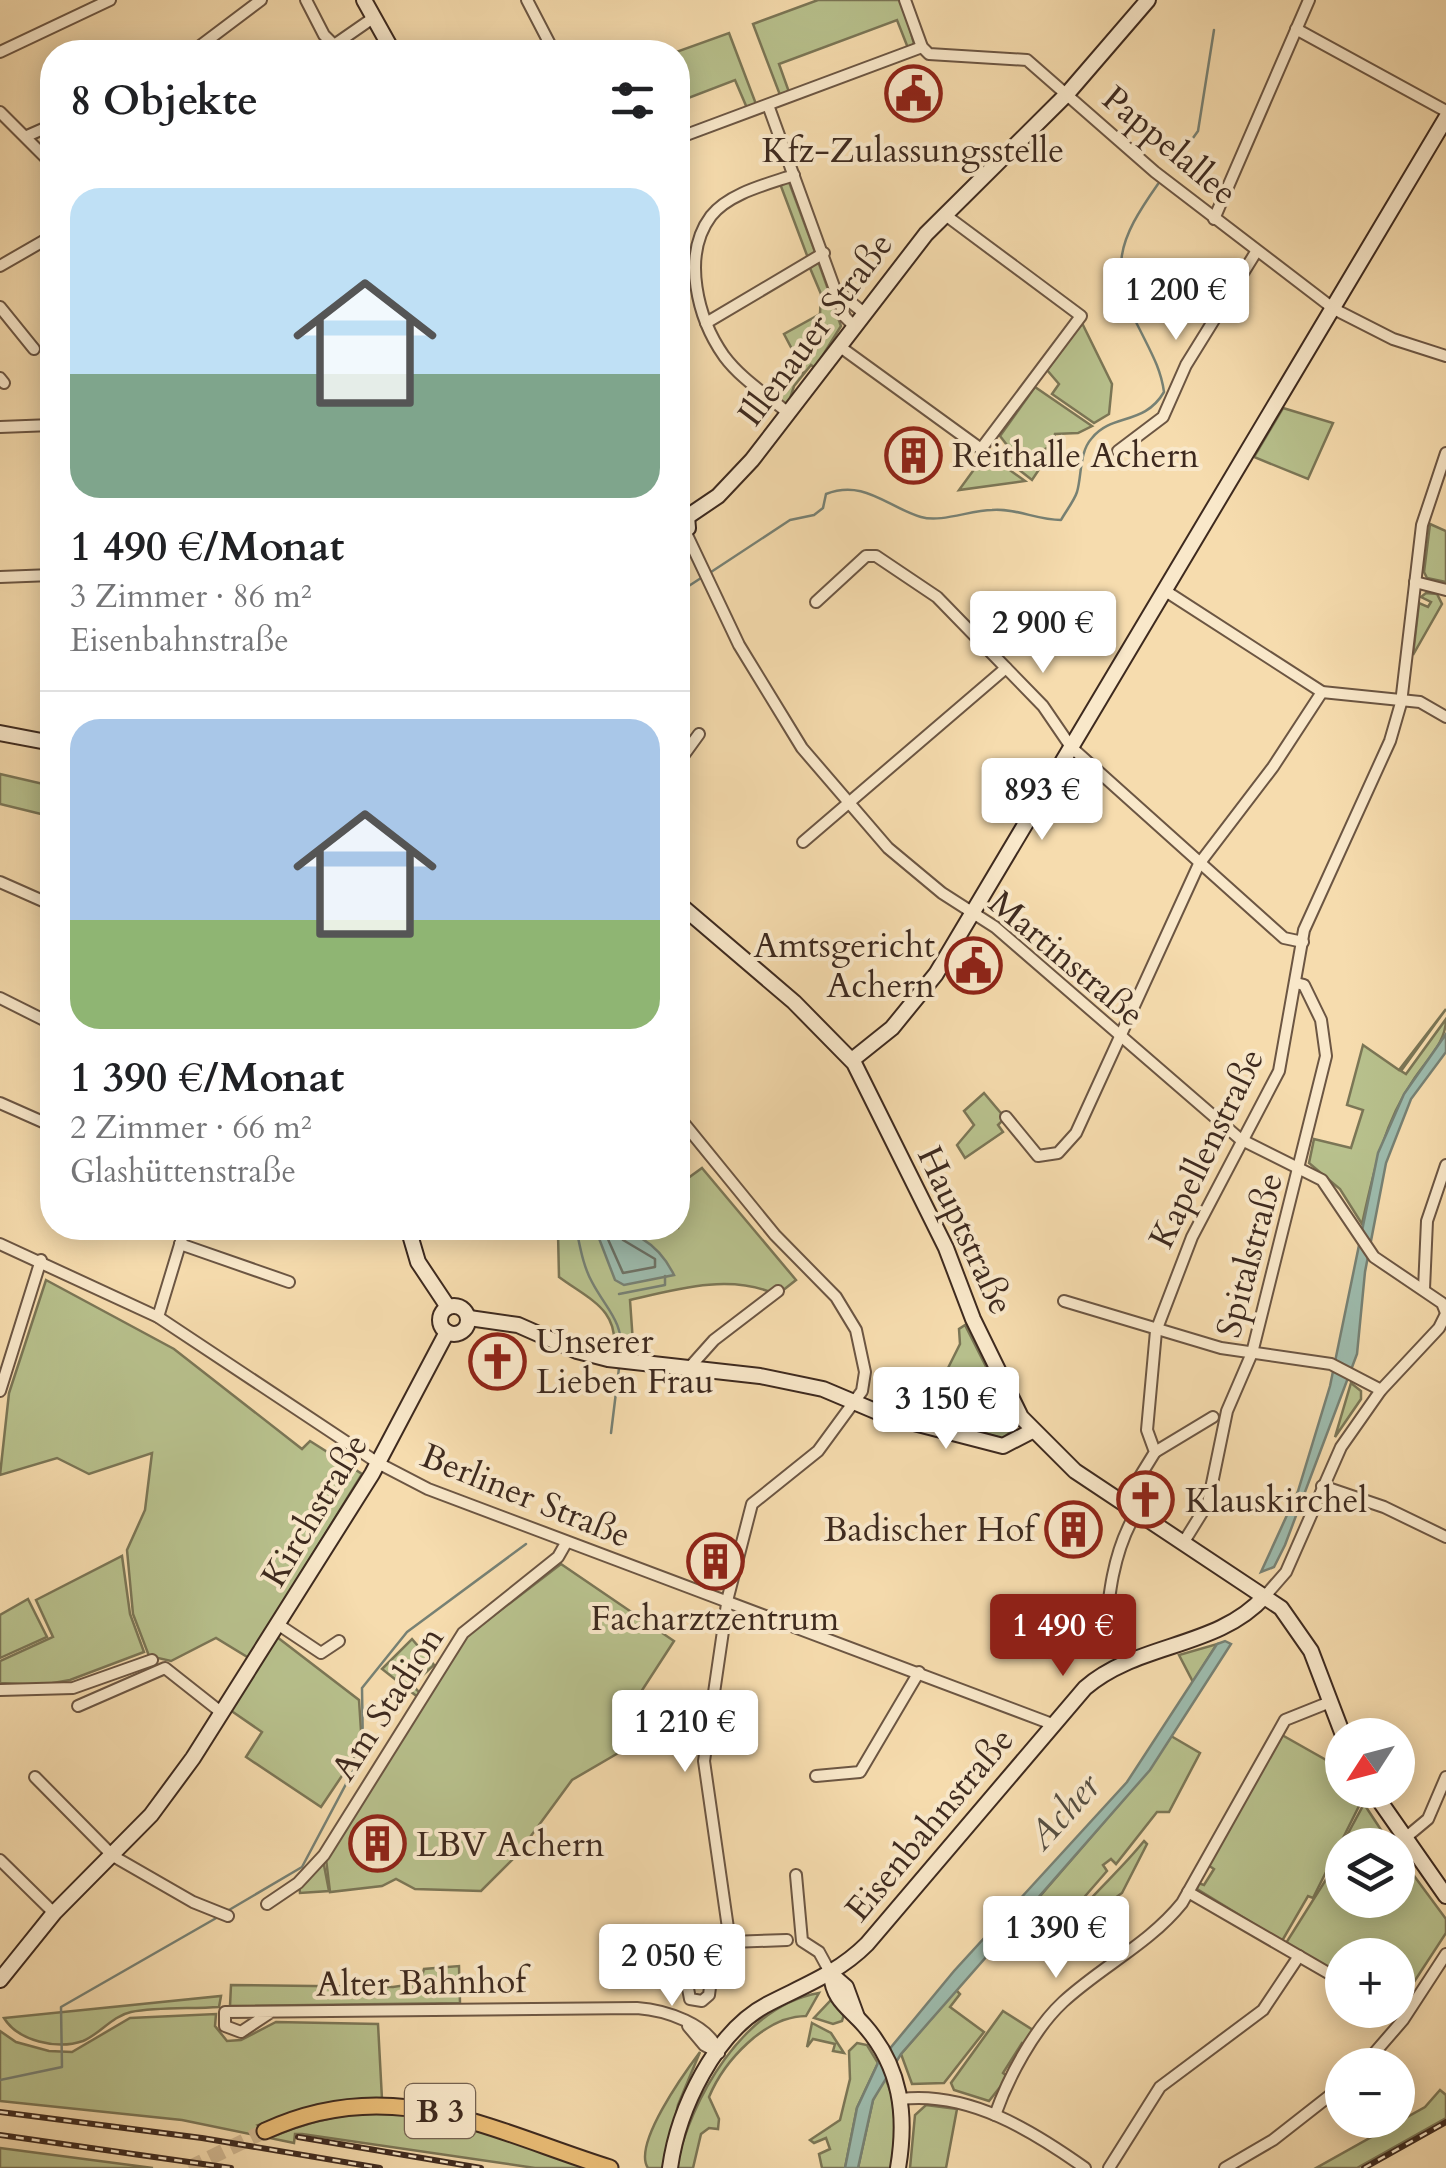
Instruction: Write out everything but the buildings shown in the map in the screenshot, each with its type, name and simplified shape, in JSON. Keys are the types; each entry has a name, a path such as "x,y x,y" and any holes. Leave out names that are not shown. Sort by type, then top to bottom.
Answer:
{"main road":[{"name":"B 3","path":"264,2131 315,2113 350,2106 410,2106 496,2127 610,2168"}],"street":[{"path":"0,52 110,0"},
{"path":"208,40 261,0"},
{"path":"306,0 329,40"},
{"path":"364,0 386,40"},
{"path":"527,0 548,40"},
{"path":"690,134 922,46 905,0"},
{"name":"Illenauer Straße","path":"690,517 735,479 944,214 1066,94 1148,0"},
{"path":"1214,219 1308,0"},
{"path":"347,40 373,18"},
{"path":"852,1060 920,996 973,913 1446,114 1296,29"},
{"name":"Pappelallee","path":"922,46 940,58 1027,60 1214,219 1334,309 1393,339 1446,356"},
{"path":"768,105 838,292 859,320"},
{"path":"0,112 40,151"},
{"path":"27,136 40,130"},
{"path":"788,413 724,356 706,323 697,293 696,256 712,215 752,190 794,175"},
{"path":"839,346 981,450 1081,316 944,214"},
{"path":"0,266 40,243"},
{"path":"1118,451 1163,417 1186,365 1256,252"},
{"path":"706,323 824,253"},
{"path":"0,307 34,349"},
{"path":"0,427 40,425"},
{"name":"Kapellenstraße","path":"1156,1452 1148,1430 1156,1331 1173,1280 1240,1139 1280,1071 1304,930 1390,741 1401,703 1422,525 1446,453"},
{"name":"Martinstraße","path":"690,541 739,645 791,731 847,804 904,865 995,927 1240,1139 1322,1180 1354,1231 1381,1262 1442,1303 1446,1314"},
{"path":"816,602 866,556 876,556 937,596 1043,706 1071,747 1284,938 1302,942"},
{"path":"0,577 40,575"},
{"path":"1416,582 1446,590"},
{"path":"1164,590 1322,692 1420,702 1446,717"},
{"path":"803,842 1006,668"},
{"path":"1006,1117 1038,1156 1058,1152 1076,1133 1198,864 1273,767 1322,692"},
{"path":"0,733 40,740"},
{"path":"690,746 699,734"},
{"path":"0,883 40,897"},
{"name":"Hauptstraße","path":"690,913 791,1000 852,1060 952,1263 1010,1400 1032,1431 1068,1466 1265,1596 1297,1627 1336,1718"},
{"name":"Spitalstraße","path":"1185,1540 1208,1503 1228,1411 1252,1353 1300,1168 1326,1046 1322,1020 1304,985 1296,983"},
{"path":"0,998 40,1018"},
{"path":"0,1102 40,1120"},
{"path":"690,1130 852,1320 865,1372 854,1404 818,1450 752,1504 728,1601 704,1761 730,1942"},
{"path":"1424,1289 1427,1221 1446,1165"},
{"path":"158,1317 181,1240"},
{"path":"412,1240 418,1262 448,1307"},
{"name":"Berliner Straße","path":"0,1244 158,1317 378,1463 428,1489 1052,1724"},
{"path":"180,1244 289,1282"},
{"path":"0,1391 41,1260"},
{"path":"689,1368 714,1340 778,1291"},
{"path":"1064,1301 1156,1331 1252,1353 1331,1364 1354,1372 1381,1390"},
{"path":"448,1307 460,1306 468,1318 518,1324 577,1351 612,1360 798,1383 854,1404 1003,1446 1032,1431"},
{"path":"448,1307 440,1319 447,1332 464,1331 468,1318"},
{"path":"1265,1596 1286,1572 1341,1448 1381,1390 1439,1328 1446,1314"},
{"name":"Kirchstraße","path":"0,1980 54,1913 151,1816 279,1626 378,1463 447,1332"},
{"path":"1123,1504 1156,1452 1220,1410 1228,1411"},
{"path":"1213,1418 1224,1425"},
{"path":"1322,1486 1394,1511 1446,1537"},
{"path":"1132,1520 1121,1540 1111,1580 1105,1634 1127,1650 1132,1660"},
{"name":"Am Stadion","path":"267,1904 298,1883 324,1856 463,1633 558,1557 566,1544"},
{"name":"Eisenbahnstraße","path":"670,2168 685,2109 718,2053 787,1998 832,1974 884,1928 1052,1724 1102,1674 1213,1633 1244,1615 1265,1596"},
{"path":"279,1626 321,1652 339,1641"},
{"path":"0,1690 72,1688 152,1660"},
{"path":"78,1706 165,1668 222,1712"},
{"path":"816,1776 860,1772 918,1672"},
{"path":"995,2115 1042,2028 1060,2004 1162,1928 1188,1892 1285,1720 1330,1702"},
{"path":"35,1777 113,1856 222,1914"},
{"path":"1415,1830 1428,1819 1446,1777"},
{"path":"1415,1855 1446,1896"},
{"path":"0,1860 54,1913"},
{"path":"796,1875 802,1941 819,1952 832,1974 833,1992 879,2047 900,2093 904,2130 898,2168"},
{"path":"1188,1892 1325,1971"},
{"path":"711,1968 714,1956 730,1942 787,1940"},
{"path":"1415,2001 1446,1954"},
{"path":"1108,2168 1160,2087 1263,2010 1299,1956"},
{"name":"Alter Bahnhof","path":"270,2012 637,2008 668,2013 712,2036 718,2053"},
{"path":"1378,2048 1395,2028"},
{"path":"900,2093 936,2098 995,2115 1046,2140 1086,2168"},
{"path":"1225,2168 1273,2140 1325,2099"}],"green space":[{"path":"818,0 902,0 914,44 908,48 897,20 779,64 789,92 780,95 753,24"},
{"path":"729,33 756,104 747,108 735,80 690,97 690,47"},
{"path":"779,181 789,182 815,252 808,258"},
{"path":"818,261 841,326 815,368 811,365 794,386 787,408 772,392 804,372 784,334 820,314 821,294 810,268"},
{"path":"1082,323 1112,384 1109,414 1094,423 1052,394 1059,384 1047,370"},
{"path":"1035,387 1092,426 1078,433 1055,434 1052,451 1047,448 1032,456 1044,462 1032,480 1004,458 1010,449 1000,436"},
{"path":"1283,408 1333,423 1308,479 1254,457"},
{"path":"986,453 1025,481 959,490"},
{"path":"1430,524 1446,531 1446,582 1427,578 1424,572"},
{"path":"1426,593 1437,594 1442,604 1413,655 1419,603 1428,607 1431,602 1421,597"},
{"path":"0,774 40,783 40,814 0,804"},
{"path":"1446,1009 1401,1071 1406,1074 1446,1019 1439,1043 1404,1096 1387,1131 1362,1224 1340,1189 1309,1163 1314,1139 1351,1148 1363,1110 1347,1105 1363,1045 1399,1070"},
{"path":"984,1093 1005,1118 998,1125 1003,1132 965,1158 957,1145 974,1125 964,1111"},
{"path":"702,1168 796,1280 777,1295 760,1288 723,1284 630,1300 634,1357 613,1354 608,1316 559,1277 558,1240 690,1240 690,1177"},
{"path":"46,1280 174,1349 302,1449 310,1441 362,1474 249,1658 216,1638 171,1661 149,1656 133,1614 127,1550 145,1510 152,1453 89,1474 57,1458 0,1475 9,1393"},
{"path":"965,1325 1016,1426 1003,1439 954,1423 953,1417 969,1419 972,1412 976,1417 988,1402 977,1390 978,1382 963,1378 959,1384 959,1377 945,1374 960,1344 959,1329"},
{"path":"1351,1383 1361,1391 1361,1399 1335,1437"},
{"path":"122,1556 130,1614 144,1652 70,1680 42,1685 0,1683 0,1661 53,1637 36,1600"},
{"path":"561,1564 674,1641 637,1698 620,1752 572,1780 517,1855 481,1891 415,1889 396,1879 382,1886 330,1892 326,1859 463,1639"},
{"path":"28,1599 47,1637 0,1658 0,1615"},
{"path":"277,1637 359,1700 362,1746 321,1807 246,1757 262,1732 230,1710"},
{"path":"412,1639 434,1665 412,1685 422,1695 419,1698 382,1669"},
{"path":"1217,1644 1193,1682 1179,1655"},
{"path":"1282,1735 1325,1759 1325,1808 1358,1808 1348,1828 1325,1828 1325,1874 1282,1941 1197,1889 1198,1883 1204,1885 1214,1869 1208,1865"},
{"path":"1171,1736 1200,1753 1169,1812 1157,1812 1116,1864 1111,1859 1103,1865 1107,1871 1060,1925 1035,1902 1149,1770"},
{"path":"1362,1808 1367,1808 1380,1828 1351,1828"},
{"path":"1144,1841 1147,1844 1122,1893 1059,1938 1080,1910"},
{"path":"323,1860 329,1891 300,1893 299,1884"},
{"path":"1415,1877 1446,1919 1446,1933 1415,1980 1415,1938 1325,1938 1325,1965 1286,1943 1325,1881 1325,1918 1415,1918"},
{"path":"459,1966 460,2003 230,2006 231,1985 393,1987 420,1983 424,1969"},
{"path":"956,1990 960,1994 950,2007 984,2032 944,2083 912,2084 901,2054"},
{"path":"819,1993 806,2016 791,2018 761,2032 735,2056 709,2097 719,2119 718,2129 709,2128 701,2134 693,2168 676,2168 694,2114 724,2060 767,2016 792,2001"},
{"path":"221,1996 219,2007 124,2014 73,2044 50,2044 28,2038 4,2018"},
{"path":"832,1999 844,2014 842,2021 833,2024 814,2018"},
{"path":"1003,2011 1036,2032 1028,2045 1022,2043 1003,2073 1008,2077 989,2101 954,2090 951,2083"},
{"path":"216,2014 215,2026 227,2041 241,2040 276,2022 378,2024 382,2099 316,2105 258,2125 274,2136 319,2121 398,2113 471,2126 589,2168 535,2168 302,2134 295,2134 294,2143 182,2120 0,2101 0,2031 16,2042 49,2051 72,2052 130,2018"},
{"path":"812,2023 831,2033 844,2053 833,2051 835,2044 813,2039 807,2047"},
{"path":"857,2043 867,2045 878,2063 857,2108 845,2168 822,2168 819,2154 830,2149 826,2138 814,2143 810,2140 840,2120 850,2079 849,2051"},
{"path":"700,2052 678,2105 664,2168 648,2168 645,2157 653,2126"},
{"path":"885,2077 897,2109 893,2168 858,2168 873,2100"},
{"path":"1440,2090 1446,2095 1446,2118 1415,2135 1415,2113"},
{"path":"926,2105 957,2109 946,2168 910,2168 915,2115"},
{"path":"1370,2138 1410,2138 1357,2168 1316,2168"},
{"path":"0,2148 153,2168 0,2168"}],"water":[{"path":"1446,1034 1446,1052 1411,1099 1386,1163 1365,1272 1357,1354 1285,1545 1274,1567 1261,1572 1298,1491 1330,1386 1378,1153 1404,1094"},
{"path":"600,1240 644,1240 660,1254 674,1275 624,1285 615,1280"},
{"path":"1217,1644 1231,1644 1150,1770 901,2054 873,2100 858,2168 845,2168 857,2108 878,2063 954,1971 1127,1782"}],"waterway":[{"path":"1175,163 1198,131 1214,30"},
{"path":"708,574 790,520 814,515 823,508 826,494 840,490 864,492 921,517 1001,510 1061,520 1077,492 1083,457 1092,438 1109,425 1147,410 1164,392 1156,362 1131,311 1121,273 1126,239 1158,184"},
{"path":"690,585 701,578"},
{"path":"579,1240 589,1276 617,1324 621,1355"},
{"path":"619,1294 665,1285 665,1276"},
{"path":"611,1433 619,1368"},
{"path":"229,1910 302,1867 363,1752 362,1688 407,1632 526,1544"},
{"path":"0,2080 62,2067 61,2007 218,1917"}],"tunnel":[{"path":"189,2168 265,2131"}],"railway":[{"path":"0,2112 202,2138 380,2168"},
{"path":"1364,2168 1446,2122"},
{"path":"0,2135 231,2168"},
{"path":"298,2137 481,2168"}],"place":[{"name":"Kfz-Zulassungsstelle","path":"913,94"},
{"name":"Reithalle Achern","path":"913,455"},
{"name":"Amtsgericht Achern","path":"974,965"},
{"name":"Unserer Lieben Frau","path":"497,1361"},
{"name":"Klauskirchel","path":"1146,1500"},
{"name":"Badischer Hof","path":"1074,1529"},
{"name":"Facharztzentrum","path":"715,1562"},
{"name":"LBV Achern","path":"377,1844"}],"water label":[{"name":"Acher","path":"1063,1811"}]}
